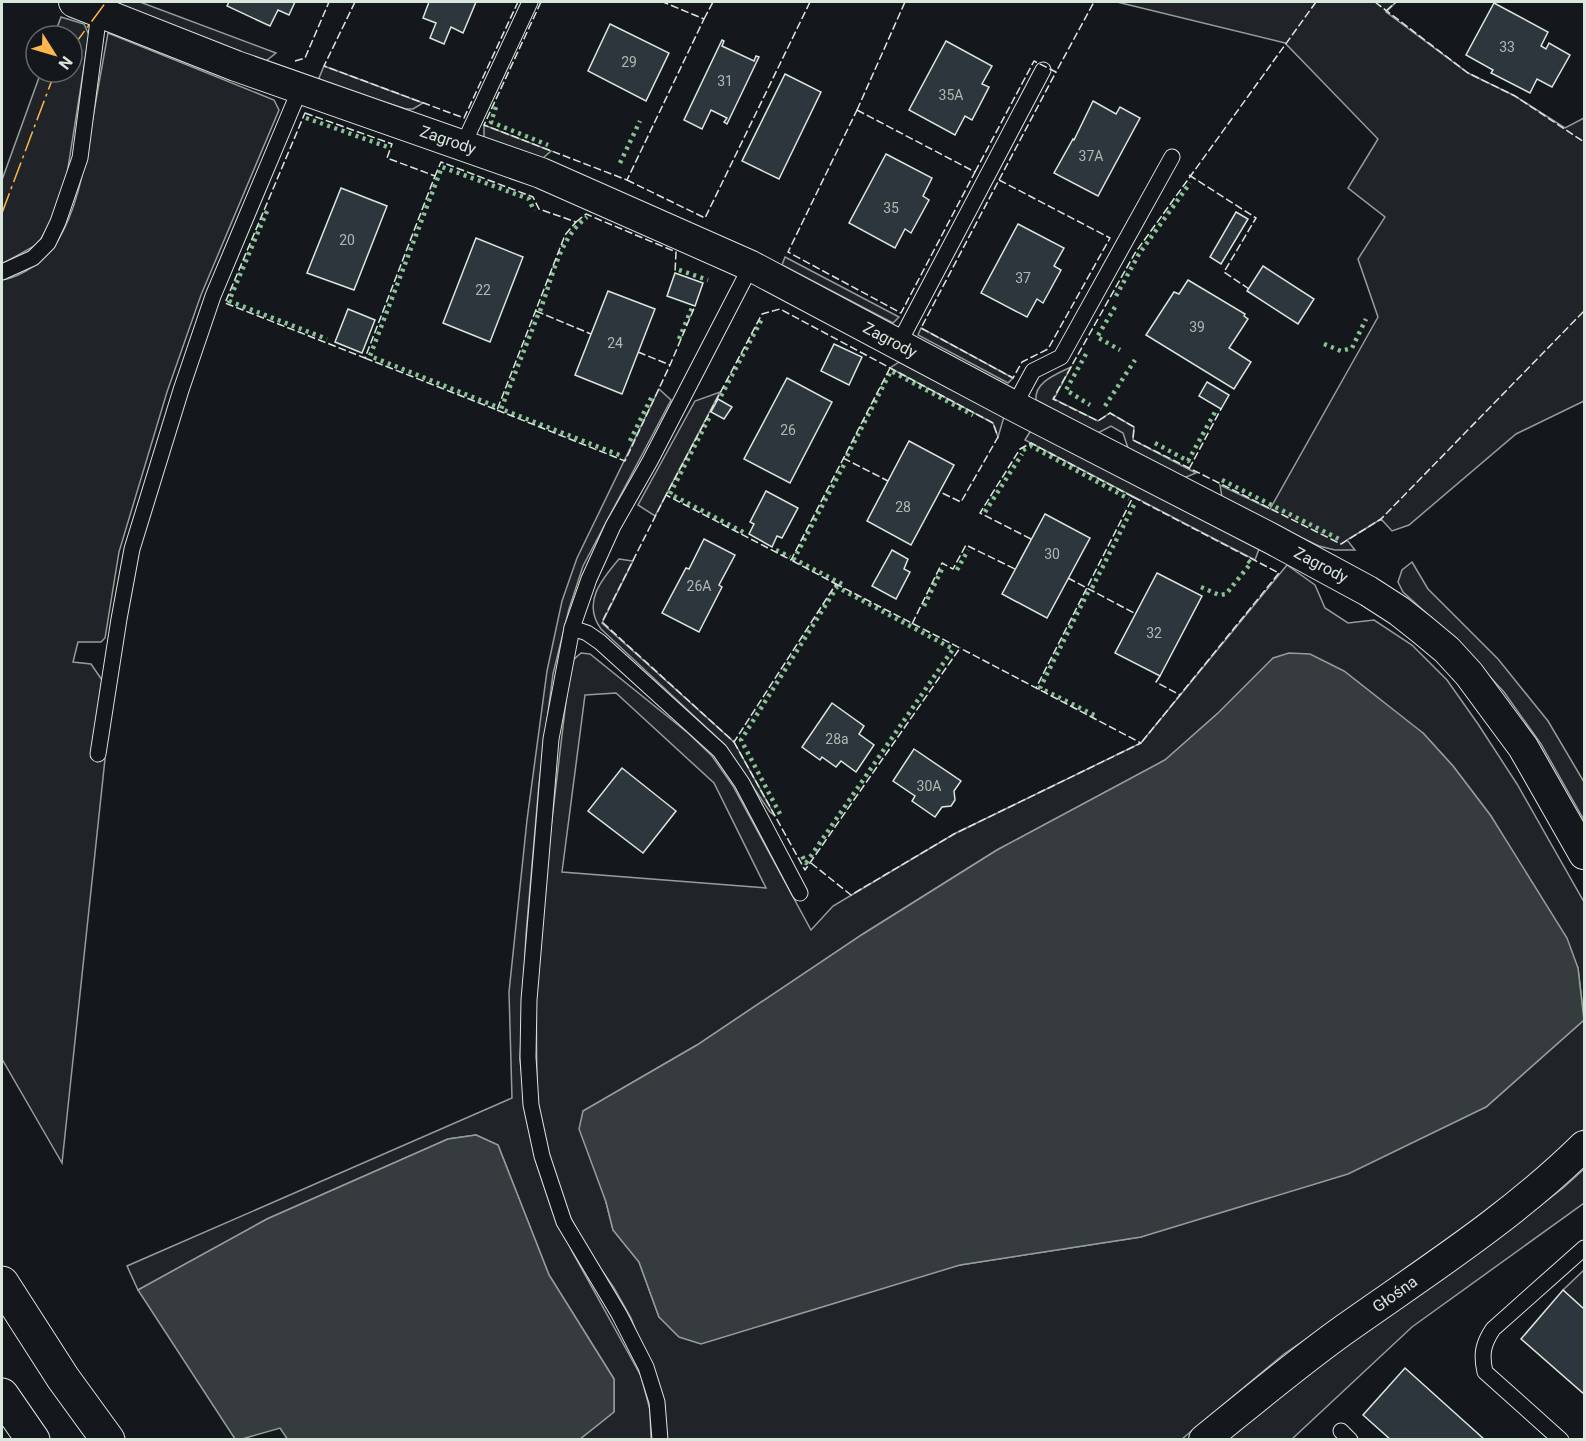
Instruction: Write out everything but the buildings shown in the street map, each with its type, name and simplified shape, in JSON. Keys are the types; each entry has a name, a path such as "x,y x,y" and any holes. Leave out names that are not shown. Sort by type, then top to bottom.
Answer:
{"highway":[{"path":"2,1283 63,1378 108,1440"},
{"path":"2,1395 33,1440"}],"street":[{"name":"Zagrody","path":"86,7 236,66 541,173 751,266 1368,591 1399,611 1447,650 1495,707 1523,747 1584,854"},
{"name":"Głośna","path":"1204,1440 1342,1331 1490,1228 1553,1177 1584,1146"}],"lane":[{"path":"463,145 530,2"},
{"path":"2,272 33,258 48,243 58,222 80,158 86,7"},
{"path":"898,345 1043,70"},
{"path":"98,754 132,549 181,390 213,296 300,89"},
{"path":"1014,406 1033,371 1061,357 1172,157"},
{"path":"660,1440 657,1402 646,1367 619,1314 564,1222 542,1156 531,1105 528,1057 529,1000 551,739 572,628 613,526 751,266"},
{"path":"572,628 587,633 600,642 720,751 742,783 800,893"},
{"path":"1561,1440 1485,1372 1482,1358 1485,1341 1493,1329 1584,1248"}],"shaded area":[{"path":"107,2 140,2 276,53 266,61 255,62"},
{"path":"1117,2 1396,2 1386,12 1468,73 1515,96 1565,128 1584,118 1584,401 1516,434 1409,525 1392,531 1381,519 1347,540 1355,550 1335,550 1319,546 1222,497 1220,485 1270,509 1378,317 1358,259 1385,217 1348,188 1378,139 1285,43"},
{"path":"61,17 84,24 58,24"},
{"path":"84,24 89,35 84,67"},
{"path":"108,33 274,100 279,110 201,295 167,392 119,552 105,638 101,642 78,642 73,662 91,664 102,680 91,757 105,759 62,1163 2,1059 2,280 25,271 40,261 52,249 64,229 83,172"},
{"path":"324,66 423,103 413,109 406,109 330,85 319,78"},
{"path":"37,84 81,84 67,174 57,212 38,244 2,264 2,180"},
{"path":"484,125 551,151 542,159 484,138"},
{"path":"785,257 899,317 893,323 782,265"},
{"path":"921,328 1013,378 1008,383 918,335"},
{"path":"899,362 1004,417 998,437 993,423 890,368"},
{"path":"1071,367 1054,399 1098,421 1110,413 1134,427 1133,440 1196,473 1184,478 1128,448 1123,433 1111,426 1098,433 1036,400 1036,394 1043,383"},
{"path":"659,389 671,400 583,566 569,609 553,674 539,784 526,935 520,1060 525,1102 537,1164 551,1206 573,1253 641,1376 650,1410 651,1439 580,1439 614,1412 614,1379 549,1275 498,1145 476,1135 448,1139 267,1219 138,1290 127,1266 512,1098 509,992 527,820 547,671 562,601 577,558"},
{"path":"720,392 655,516 638,505 695,401"},
{"path":"1031,430 1259,549 1255,560 1025,440"},
{"path":"619,559 633,561 602,623 734,742 775,816 725,745 601,629 593,610 596,592"},
{"path":"1412,562 1428,589 1498,659 1548,721 1584,782 1584,820 1541,744 1504,692 1453,637 1403,592 1398,582 1402,570"},
{"path":"1287,565 1315,585 1325,608 1348,623 1374,620 1412,645 1447,680 1478,724 1517,784 1584,902 1584,1020 1584,1129 1548,1165 1480,1221 1284,1354 1182,1439 667,1439 662,1398 631,1318 588,1250 567,1211 540,1129 537,1096 536,982 546,870 572,661 581,653 590,654 688,733 712,756 733,786 811,930 833,906 954,834 1141,743","holes":["616,693 714,783 766,888 562,872 585,695","1217,714 1423,733 1453,766 1491,816 1578,968 1584,1020 1486,1107 1141,1237 960,1265 659,1317 639,1262 613,1230 583,1111 697,1045 863,934 997,850 1165,760"]},
{"path":"1289,653 1310,654 1344,671 1423,733 1453,766 1491,816 1567,938 1578,968 1584,1020 1486,1107 1348,1174 1141,1237 960,1265 701,1344 679,1337 659,1317 639,1262 613,1230 606,1202 579,1129 583,1111 697,1045 863,934 997,850 1165,760 1217,714 1273,658"},
{"path":"476,1135 498,1145 549,1275 614,1379 614,1412 580,1439 288,1440 280,1428 235,1439 138,1290 267,1219 448,1139"},
{"path":"1584,1169 1584,1203 1412,1327 1292,1439 1222,1440 1297,1379 1500,1237"},
{"path":"1584,1270 1584,1309 1563,1290"}],"hedge":[{"path":"496,107 491,122 548,145"},
{"path":"306,118 388,147"},
{"path":"620,163 640,121"},
{"path":"495,406 370,356 442,167 529,199 534,211"},
{"path":"1116,296 1139,254 1190,183"},
{"path":"267,211 229,301 327,339"},
{"path":"540,311 563,248 577,226 587,217"},
{"path":"679,270 708,280"},
{"path":"1115,307 1097,337 1120,350"},
{"path":"679,339 692,308"},
{"path":"538,315 501,409 622,456"},
{"path":"721,396 763,317"},
{"path":"1324,344 1341,351 1352,348 1366,319"},
{"path":"1086,354 1066,390 1090,405"},
{"path":"1105,406 1135,360"},
{"path":"847,456 891,371 973,415"},
{"path":"630,441 653,394"},
{"path":"1155,443 1188,461 1215,412"},
{"path":"670,494 709,418"},
{"path":"1023,450 1031,446 1129,499"},
{"path":"985,512 1022,454"},
{"path":"842,584 794,559 846,461"},
{"path":"1222,480 1339,539"},
{"path":"674,496 745,533"},
{"path":"1092,588 1136,501"},
{"path":"776,550 790,557"},
{"path":"957,570 968,550"},
{"path":"1201,587 1219,595 1226,594 1251,563 1246,559"},
{"path":"924,606 943,567"},
{"path":"780,814 741,740 837,587 953,649 806,863 801,854"},
{"path":"1088,592 1040,688 1096,716"}],"fence":[{"path":"295,61 305,58 329,2"},
{"path":"355,2 324,66 464,118 518,2"},
{"path":"541,2 484,125 627,180 704,19 663,2"},
{"path":"704,19 713,2"},
{"path":"627,180 705,218 810,2"},
{"path":"857,110 905,2"},
{"path":"975,172 1034,61 1056,72 1094,2"},
{"path":"1316,2 1135,253 1053,399 1098,421 1110,413 1134,427 1133,440 1341,544 1381,519 1584,311"},
{"path":"1375,2 1468,73 1515,96 1584,142"},
{"path":"1386,11 1396,2"},
{"path":"999,180 1056,72"},
{"path":"857,110 975,172 901,313 788,252 857,110"},
{"path":"305,113 392,144 387,158 435,176 365,358 225,303 305,113"},
{"path":"365,358 497,410 565,235 576,222 539,209 533,197 441,162 435,176"},
{"path":"1189,175 1256,218 1224,272 1249,289"},
{"path":"999,180 1110,238 1048,349 1022,362 1013,378 921,328 999,180"},
{"path":"576,222 586,214 676,252 675,273"},
{"path":"497,410 625,461 695,306"},
{"path":"890,368 791,560 666,495 762,314 780,309 993,423 998,437 961,502 940,492"},
{"path":"536,311 591,334"},
{"path":"638,352 670,365"},
{"path":"1189,469 1221,409"},
{"path":"1031,539 980,513 1020,449 1031,443 1133,497 1036,688"},
{"path":"843,458 888,481"},
{"path":"666,495 602,622 734,742 836,584 791,560"},
{"path":"1133,497 1279,573 1141,743"},
{"path":"912,624 942,563 953,569 966,545 1015,569"},
{"path":"1068,578 1136,614"},
{"path":"734,742 805,870 960,648 836,584"},
{"path":"811,863 851,895 954,834 1141,743 960,648"},
{"path":"1160,676 1156,682 1180,695"}],"power":[{"path":"84,32 106,2"},
{"path":"2,213 50,84"}]}
